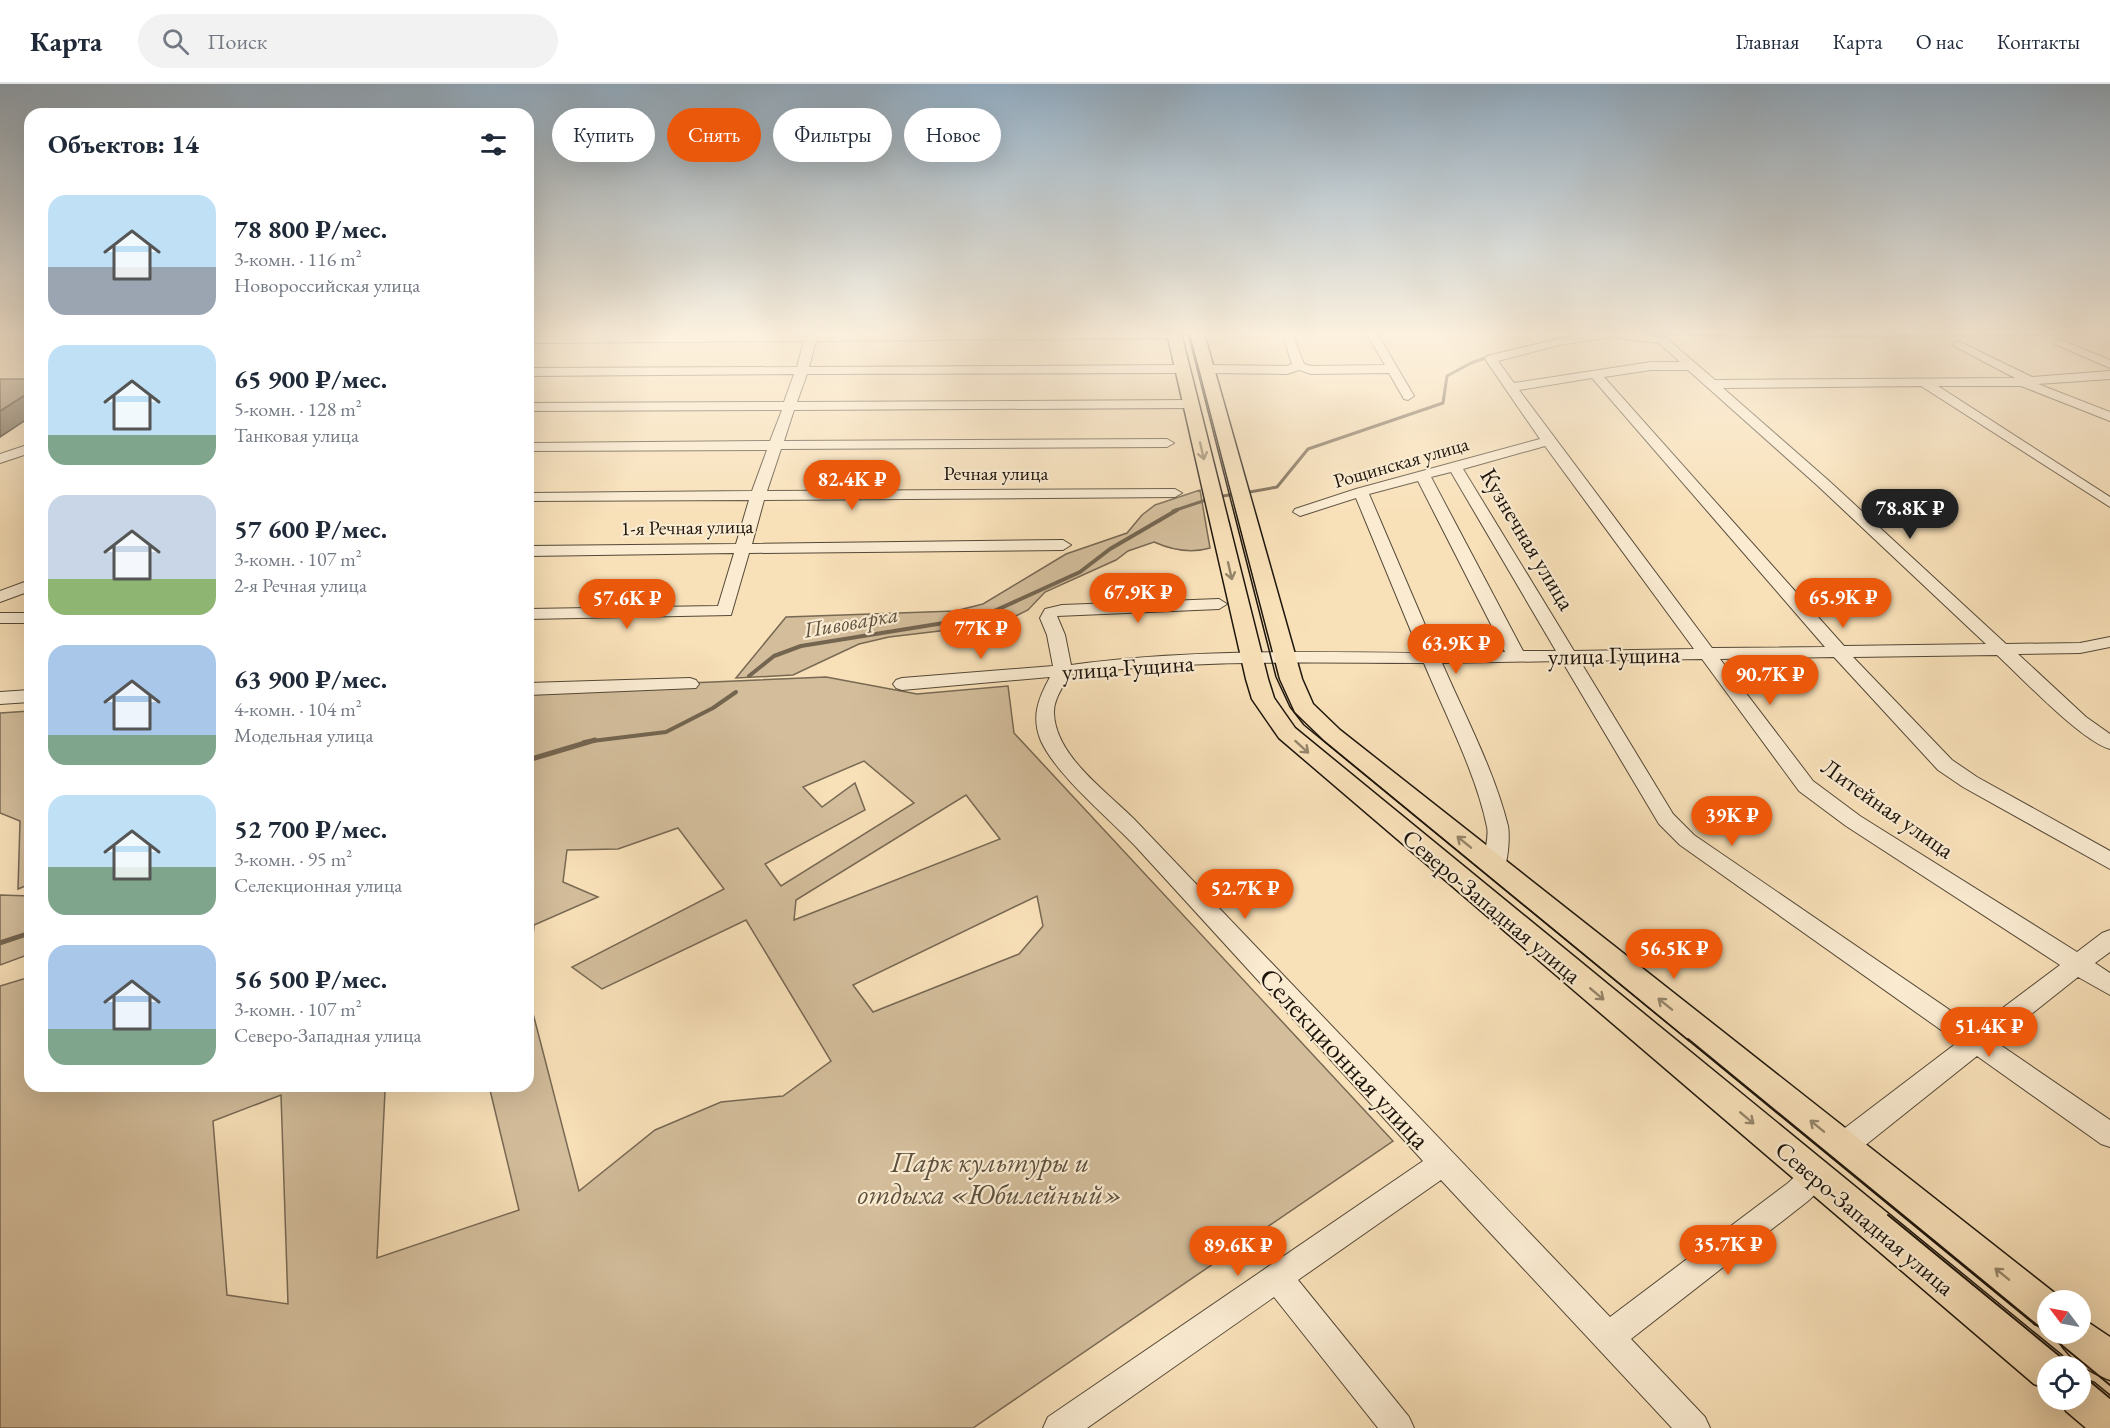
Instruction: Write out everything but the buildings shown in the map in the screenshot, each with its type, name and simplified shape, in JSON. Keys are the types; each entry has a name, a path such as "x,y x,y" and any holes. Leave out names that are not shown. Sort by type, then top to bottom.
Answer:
{"main road":[{"name":"Северо-Западная улица","path":"1189,396 1252,659 1263,699 1274,717 1304,749 2037,1361"},
{"name":"Северо-Западная улица","path":"1214,396 1294,692 1316,722 2037,1302"},
{"path":"2088,1344 2110,1361"},
{"path":"2091,1406 2110,1422"}],"street":[{"path":"534,614 725,611 758,495 793,396"},
{"name":"Литейная улица","path":"1517,396 1548,441 1806,786 1853,820 2110,986"},
{"path":"1614,396 1839,651 1945,765 1970,782 2110,861"},
{"path":"1726,396 1913,565 2079,721 2110,743"},
{"path":"1944,396 2110,502"},
{"path":"2059,396 2110,417"},
{"path":"534,407 1191,404"},
{"name":"Рощинская улица","path":"1300,512 1361,492 1548,441"},
{"path":"534,447 1167,443"},
{"path":"0,450 24,449"},
{"path":"0,459 24,451"},
{"name":"Кузнечная улица","path":"1454,466 1666,819 1687,840 2110,1135"},
{"path":"1422,476 1517,657"},
{"path":"1361,492 1485,788 1498,829 1495,866"},
{"name":"Речная улица","path":"534,497 1175,493"},
{"name":"1-я Речная улица","path":"534,551 1063,545"},
{"path":"0,597 24,587"},
{"path":"1063,671 1056,635 1048,618 1051,613 1062,610 1219,604"},
{"path":"0,618 24,618"},
{"name":"улица Гущина","path":"902,684 1099,666 1285,657 1429,658 2080,648 2110,642"},
{"name":"Селекционная улица","path":"1063,671 1048,697 1044,713 1050,739 1060,758 1135,832 1694,1428"},
{"path":"534,689 690,684"},
{"path":"0,698 24,696"},
{"path":"1843,1146 2110,939"},
{"path":"1059,1428 1443,1163"},
{"path":"1608,1338 1798,1192 1815,1176"},
{"path":"1278,1278 1398,1428"}],"green space":[{"path":"1200,490 1210,548 1195,551 1181,550 1154,542 1128,551 1116,560 1045,592 1028,610 999,624 889,637 859,644 793,675 736,678 786,617 955,611 983,604 1066,554 1127,533 1142,515 1155,505"},
{"name":"Парк культуры и отдыха «Юбилейный»","path":"826,677 917,694 1008,686 1014,733 1393,1141 973,1428 0,1428 0,986 24,979 24,1092 385,1092 377,1258 519,1210 490,1092 534,1092 534,1017 579,1191 655,1130 721,1102 783,1096 831,1061 746,920 602,989 572,967 724,889 678,828 618,849 567,850 563,882 598,897 534,925 534,690","holes":["864,761 914,803 781,886 765,864 865,810 855,783 822,807 803,787","966,795 1000,839 794,920 796,900","1037,896 1043,926 1019,954 873,1012 853,985","281,1095 288,1304 227,1295 213,1121"]},
{"path":"24,711 24,886 18,889 20,821 0,813 0,713"},
{"path":"0,895 24,896 24,956 0,965"}],"waterway":[{"name":"Пивоварка","path":"1244,493 1277,487 1308,449 1443,403 1444,396"},
{"name":"Пивоварка","path":"1217,497 1235,494"},
{"name":"Пивоварка","path":"1173,511 1209,499"},
{"name":"Пивоварка","path":"749,676 774,656 801,646 981,617 1080,572 1110,549 1177,510"},
{"name":"Пивоварка","path":"591,741 666,732 713,708 736,692"},
{"name":"Пивоварка","path":"534,758 591,741"},
{"name":"Пивоварка","path":"584,742 591,741"},
{"name":"Пивоварка","path":"0,943 24,935"}],"tram line":[{"path":"1204,396 1276,677 1290,707 1304,725 1689,1041"},
{"path":"1688,1039 2110,1385"},
{"path":"1888,1215 2060,1356"},
{"path":"2091,1382 2110,1398"}]}
